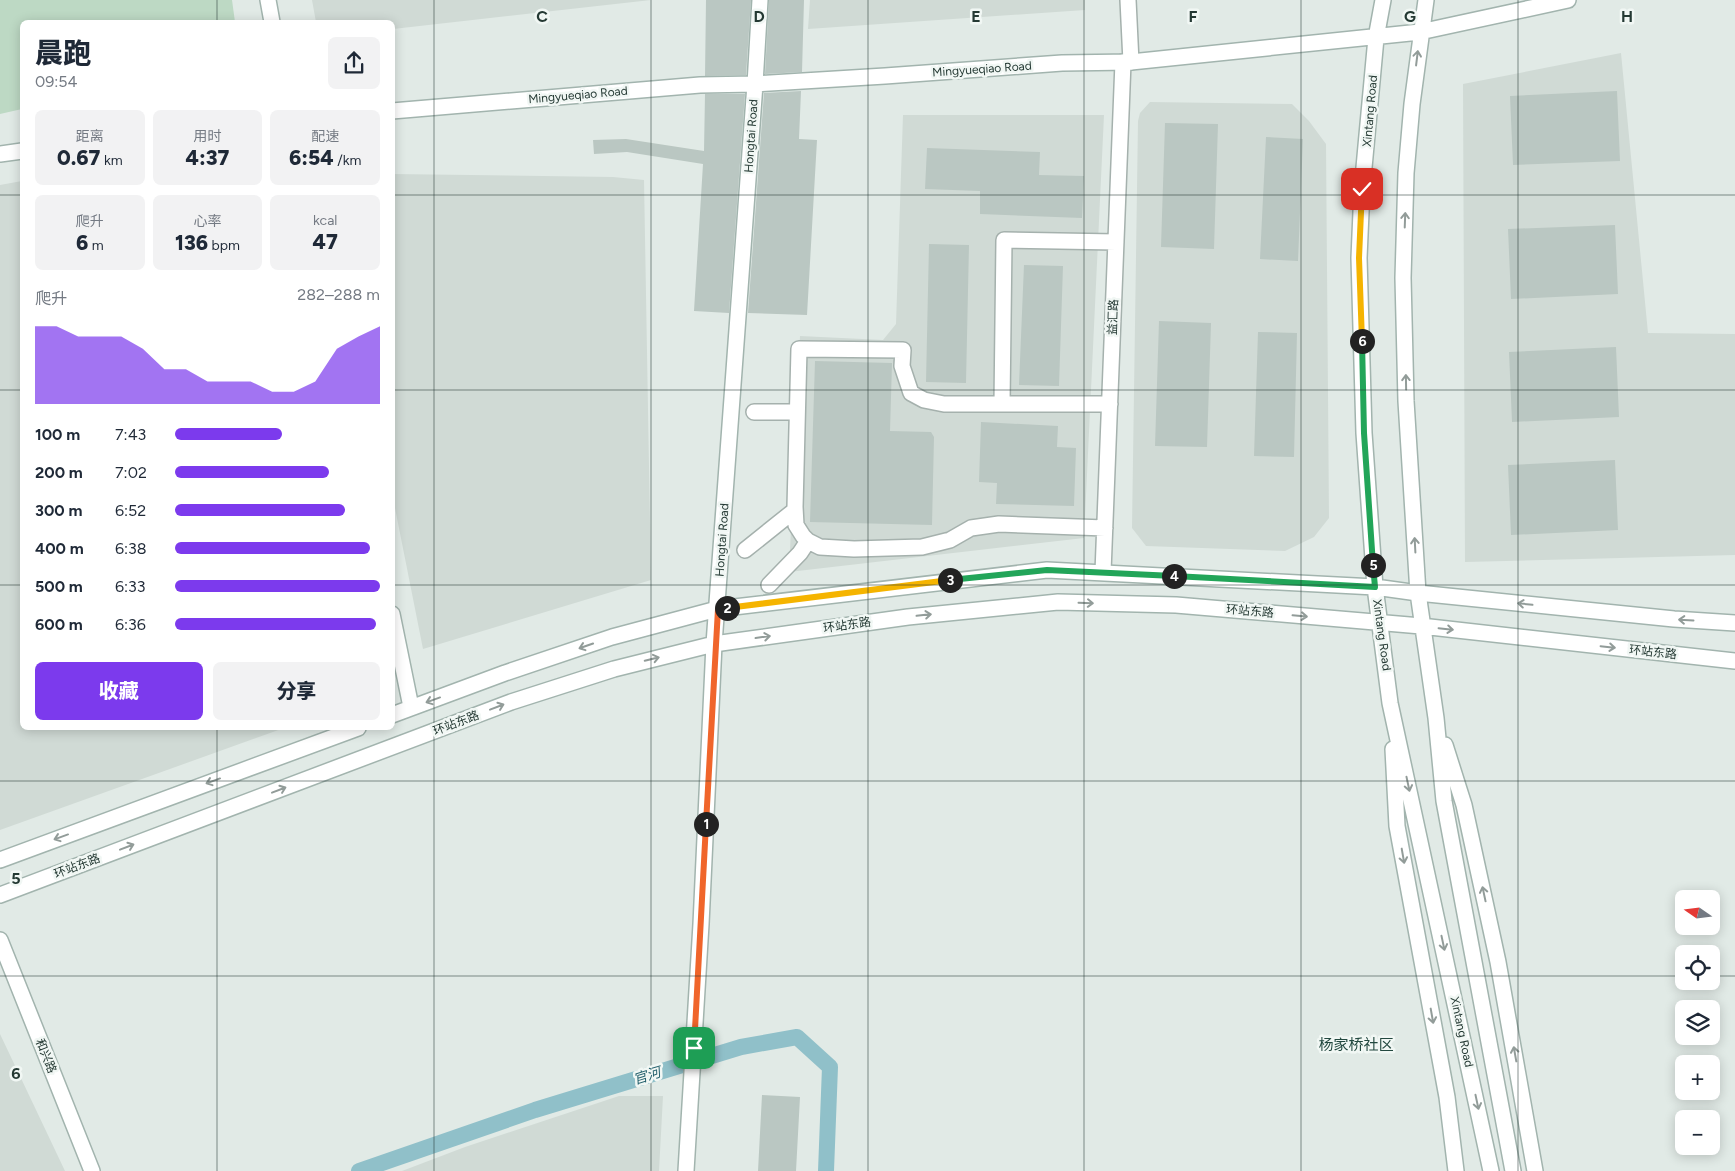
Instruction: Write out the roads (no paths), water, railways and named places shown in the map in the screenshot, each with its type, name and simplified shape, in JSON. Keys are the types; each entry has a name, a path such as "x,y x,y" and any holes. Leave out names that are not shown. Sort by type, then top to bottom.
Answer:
{"main road":[{"path":"268,0 272,20"},
{"name":"Hongtai Road","path":"686,1171 714,644 760,0"},
{"name":"益汇路","path":"1104,572 1116,242 1127,62 1128,0"},
{"name":"Xintang Road","path":"1383,0 1376,38 1362,189 1359,258 1364,433 1375,587 1390,703 1491,1171"},
{"name":"Xintang Road","path":"1426,0 1420,32 1406,173 1403,278 1406,400 1418,593 1436,718 1444,801 1512,1171"},
{"name":"Mingyueqiao Road","path":"395,111 700,85 755,84 1062,63 1127,62 1420,32 1568,0"},
{"path":"0,154 20,151"},
{"path":"1002,404 1004,240 1116,242"},
{"path":"1105,528 999,524 971,528 950,540 922,548 820,547 808,541 802,536 796,525 795,510 799,349 903,350 902,366 912,392 924,400 944,404 1110,404"},
{"path":"754,412 797,412"},
{"path":"744,550 795,510"},
{"path":"769,585 800,553 808,541"},
{"path":"395,713 612,637 718,609 1047,570 1375,587 1674,619 1735,623"},
{"name":"环站东路","path":"0,895 511,702 614,669 714,644 908,617 1058,602 1176,605 1422,626 1735,660"},
{"path":"395,628 412,708"},
{"path":"1390,703 1397,826 1447,1097 1456,1171"},
{"path":"1436,718 1464,805 1498,962 1535,1171"},
{"path":"0,860 353,730"},
{"name":"和兴路","path":"0,940 92,1171"}],"waterway":[{"name":"官河","path":"359,1171 535,1110 741,1047 797,1037 830,1067 826,1171"}],"district":[{"name":"杨家桥社区","path":"1356,1045"}]}
